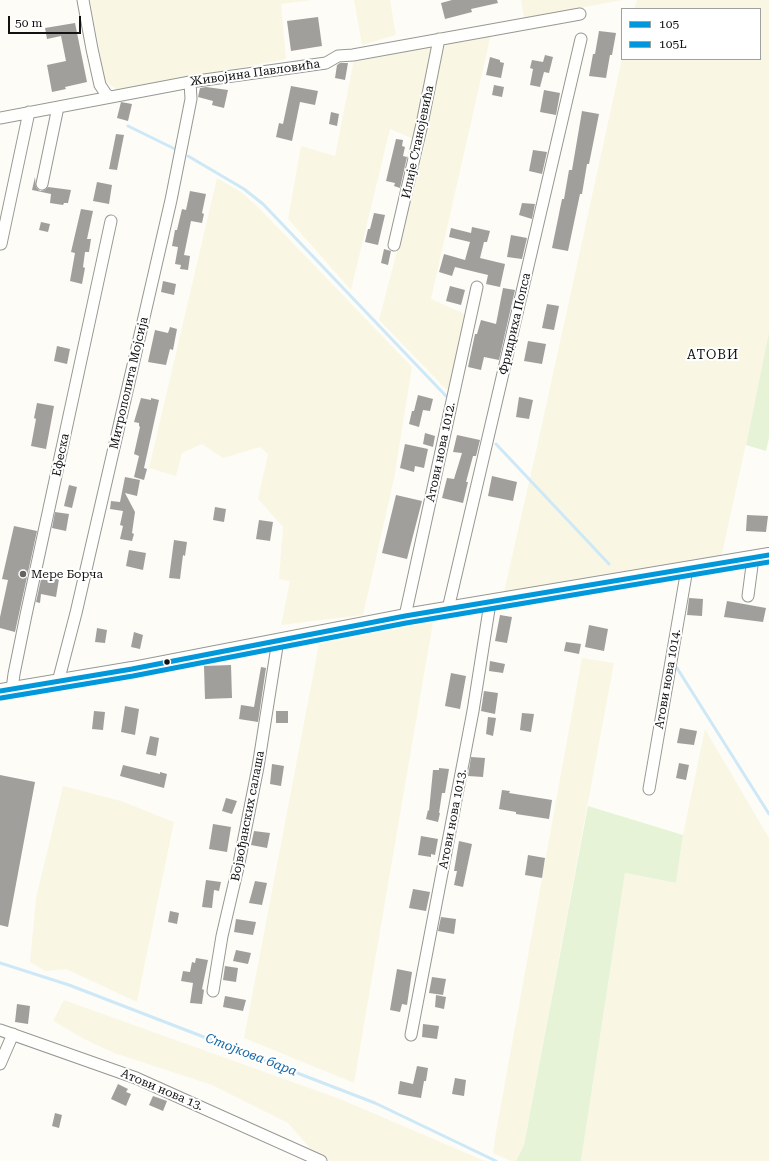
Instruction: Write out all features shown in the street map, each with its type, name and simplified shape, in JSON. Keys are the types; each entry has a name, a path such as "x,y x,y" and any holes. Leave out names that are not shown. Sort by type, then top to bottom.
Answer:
{"street":[{"path":"83,0 100,85 110,97"},
{"name":"Живојина Павловића","path":"0,118 190,82 326,63 338,56 353,55 580,14"},
{"name":"Илије Станојевића","path":"394,245 422,124 439,39"},
{"name":"Фридриха Попса","path":"448,609 580,39"},
{"name":"Митрополита Мојсија","path":"58,682 78,606 171,200 191,99 190,82"},
{"path":"42,184 58,107"},
{"path":"1,244 29,112"},
{"name":"Ефеска","path":"6,690 14,674 112,221"},
{"name":"Атови нова 1012.","path":"405,616 477,287"},
{"path":"6,690 58,682 405,616 490,603 769,555"},
{"path":"748,596 754,558"},
{"name":"Атови нова 1014.","path":"649,789 687,569"},
{"name":"Атови нова 1013.","path":"412,1035 473,711 490,603"},
{"name":"Војвођанских салаша","path":"214,991 222,936 239,863 258,767 278,640"},
{"name":"Атови нова 13.","path":"0,1030 136,1078 320,1161"},
{"path":"0,1064 13,1034"}],"shaded area":[{"path":"90,0 312,0 281,4 286,59 119,91 105,81"},
{"path":"354,0 390,0 396,35 362,45"},
{"path":"521,0 623,0 524,18"},
{"path":"637,0 769,0 769,338 720,563 503,596 622,60 761,60 761,8 634,8"},
{"path":"491,34 431,299 467,315 449,392 379,320 425,144 390,129 351,290 288,219 301,146 335,156 354,59"},
{"path":"217,178 241,192 259,208 412,367 394,479 363,615 281,625 290,581 279,579 283,527 258,499 268,454 260,447 223,458 202,444 182,453 176,476 149,468"},
{"path":"433,622 354,1083 244,1038 319,644"},
{"path":"582,658 614,663 524,1145 516,1161 511,1161 493,1153"},
{"path":"705,729 769,838 769,1161 581,1161 625,873 676,883 683,835"},
{"path":"63,786 121,801 174,822 137,1002 66,969 45,971 30,962 36,898"},
{"path":"64,1000 340,1099 485,1161 330,1161 315,1154 288,1123 212,1085 114,1053 84,1039 53,1021"}],"green space":[{"path":"769,333 769,438 766,451 746,445"},
{"path":"588,806 683,835 676,883 625,873 581,1161 516,1161 524,1145"}],"building":[{"path":"452,0 497,0 498,3 471,9 472,12 445,19 441,3"},
{"path":"318,17 322,46 291,51 287,21"},
{"path":"75,23 87,82 65,87 66,89 52,92 47,65 66,61 61,36 47,39 45,28"},
{"path":"599,31 616,33 606,78 589,76"},
{"path":"545,55 553,57 549,73 544,72 540,87 530,85 533,69 530,68 532,60 543,62"},
{"path":"490,57 504,63 501,78 486,75"},
{"path":"340,63 348,63 345,80 335,78 337,65"},
{"path":"494,85 504,87 502,97 492,95"},
{"path":"291,86 318,91 315,105 300,102 292,141 276,137 279,123 283,124"},
{"path":"206,87 228,90 224,108 212,105 213,101 198,97 200,88"},
{"path":"544,90 560,93 556,115 540,112"},
{"path":"121,102 132,104 128,121 117,118"},
{"path":"582,111 599,114 589,164 587,164 582,194 580,194 568,251 552,248 562,199 564,199 569,170 572,170"},
{"path":"331,112 339,114 337,126 329,124"},
{"path":"116,134 124,135 117,170 109,169"},
{"path":"396,139 403,140 402,146 405,147 403,156 407,157 400,188 394,186 395,183 386,181"},
{"path":"533,150 547,152 542,174 529,171"},
{"path":"35,177 36,187 40,191 45,190 48,187 71,190 68,203 64,203 63,205 50,203 51,194 32,190"},
{"path":"97,182 112,185 109,204 93,201"},
{"path":"190,191 206,194 202,213 204,214 202,223 191,221 184,255 190,256 188,270 180,269 181,265 175,264 178,247 172,246 175,230 177,230 182,209 186,210"},
{"path":"522,203 535,204 532,219 519,215"},
{"path":"81,209 93,211 87,239 91,239 89,252 85,252 83,267 85,268 82,284 70,281 75,253 71,252"},
{"path":"374,213 385,215 378,245 365,242"},
{"path":"41,222 50,224 48,232 39,230"},
{"path":"472,227 490,231 487,242 484,242 480,258 505,264 500,287 486,284 488,275 455,267 452,276 439,272 444,254 465,260 470,242 449,237 451,228 471,233"},
{"path":"511,235 527,238 522,259 507,257"},
{"path":"384,249 391,251 388,265 381,263"},
{"path":"163,281 176,284 174,295 161,292"},
{"path":"450,286 465,290 461,305 446,301"},
{"path":"503,288 515,290 499,360 484,357 481,370 468,367 475,334 477,334 481,320 496,324"},
{"path":"547,304 559,306 554,330 542,328"},
{"path":"170,327 177,329 173,350 170,349 166,365 148,362 155,330 168,333"},
{"path":"528,341 546,344 542,364 524,361"},
{"path":"57,346 70,349 67,364 54,361"},
{"path":"418,395 433,399 430,411 423,410 419,427 409,424"},
{"path":"519,397 533,400 529,419 516,417"},
{"path":"141,398 159,400 144,468 147,469 144,480 134,477 139,456 134,454 140,427 139,423 134,422"},
{"path":"37,403 54,406 46,449 31,446 36,419 34,418"},
{"path":"425,433 435,436 433,447 423,444"},
{"path":"457,435 480,440 476,456 473,456 466,482 468,482 463,503 442,498 447,478 454,479 462,453 453,452"},
{"path":"405,444 428,449 424,468 415,466 414,472 400,468"},
{"path":"492,476 517,482 513,501 488,496"},
{"path":"125,477 140,480 137,496 125,493 135,512 132,533 134,534 132,541 120,539 123,526 120,525 123,511 110,509 111,501 120,502"},
{"path":"69,485 77,487 72,508 64,506"},
{"path":"396,495 422,501 407,559 382,553"},
{"path":"215,507 226,509 224,522 213,520"},
{"path":"55,512 69,514 66,531 52,528"},
{"path":"747,515 768,516 766,532 746,531"},
{"path":"259,520 273,522 270,541 256,539"},
{"name":"Мере Борча","path":"14,526 37,531 15,632 0,628 0,617 8,580 2,579"},
{"path":"174,540 187,542 185,556 183,555 180,579 169,578"},
{"path":"129,550 146,553 143,570 126,566"},
{"path":"42,575 59,579 56,597 41,594 40,603 36,602"},
{"path":"689,598 703,599 702,616 687,615"},
{"path":"727,601 766,608 763,622 724,617"},
{"path":"500,615 512,617 507,643 495,641"},
{"path":"589,625 608,629 604,651 585,647"},
{"path":"97,628 107,630 105,643 95,642"},
{"path":"134,632 143,635 140,649 131,647"},
{"path":"566,642 581,644 579,654 564,651"},
{"path":"490,661 505,664 503,673 489,671"},
{"path":"231,665 232,698 205,699 204,666"},
{"path":"261,667 266,668 258,722 239,719 241,705 254,707"},
{"path":"451,673 466,676 460,709 445,706"},
{"path":"484,691 498,693 495,714 481,711"},
{"path":"125,706 139,709 135,735 121,732"},
{"path":"94,711 105,712 103,730 92,729"},
{"path":"276,711 288,711 288,723 276,723"},
{"path":"522,713 534,714 531,732 520,730"},
{"path":"488,717 496,718 493,736 486,734"},
{"path":"680,728 697,731 694,745 677,743"},
{"path":"150,736 159,738 156,756 146,754"},
{"path":"471,757 485,758 483,777 468,776"},
{"path":"679,763 689,765 686,780 676,778"},
{"path":"272,764 284,766 281,786 270,784"},
{"path":"123,765 160,774 160,772 167,774 164,788 120,776"},
{"path":"439,768 449,769 445,793 442,793 438,822 426,819 428,810 429,811 433,770 439,770"},
{"path":"0,775 35,782 8,927 0,925"},
{"path":"502,790 510,791 509,793 552,800 549,819 516,814 516,812 499,809"},
{"path":"226,798 237,801 232,814 222,811"},
{"path":"213,824 231,827 227,852 209,849"},
{"path":"254,831 270,833 267,848 251,845"},
{"path":"421,836 438,839 435,855 431,854 431,857 418,855"},
{"path":"459,841 472,844 463,887 454,885 457,871 454,871"},
{"path":"528,855 545,858 542,878 525,875"},
{"path":"206,880 221,882 219,891 214,890 212,908 202,907"},
{"path":"255,881 267,883 262,905 249,903"},
{"path":"413,889 430,892 426,911 409,908"},
{"path":"170,911 179,913 177,924 168,922"},
{"path":"441,917 456,919 454,934 438,931"},
{"path":"236,919 256,922 253,935 234,932"},
{"path":"236,950 251,953 248,964 233,961"},
{"path":"196,958 208,960 202,989 204,990 202,1004 190,1003 193,983 181,981 183,971 190,972 192,962 195,963"},
{"path":"225,966 238,968 236,982 223,980"},
{"path":"397,969 412,972 407,1005 402,1004 400,1012 390,1010"},
{"path":"432,977 446,979 443,995 429,993"},
{"path":"436,995 446,997 444,1009 435,1007"},
{"path":"225,996 246,1000 243,1011 223,1007"},
{"path":"17,1004 30,1006 28,1024 15,1022"},
{"path":"423,1024 439,1026 437,1039 422,1037"},
{"path":"417,1066 428,1068 421,1098 398,1094 400,1081 413,1084"},
{"path":"455,1078 466,1080 464,1096 452,1094"},
{"path":"118,1084 128,1089 126,1092 131,1094 126,1106 111,1099"},
{"path":"153,1096 167,1101 163,1111 149,1105"},
{"path":"55,1113 62,1115 59,1128 52,1126"}],"waterway":[{"path":"128,126 179,151"},
{"path":"188,156 244,189 263,204 446,396"},
{"path":"496,444 609,564"},
{"path":"677,668 769,814"},
{"name":"Стојкова бара","path":"0,963 69,985 375,1103 496,1161"}],"transit line":[{"name":"105","path":"0,691 132,669 405,616 769,555"},
{"name":"105L","path":"1,698 133,676 406,623 769,562"}],"place":[{"name":"Мере Борча","path":"23,574"}],"district":[{"name":"АТОВИ","path":"713,355"}]}
